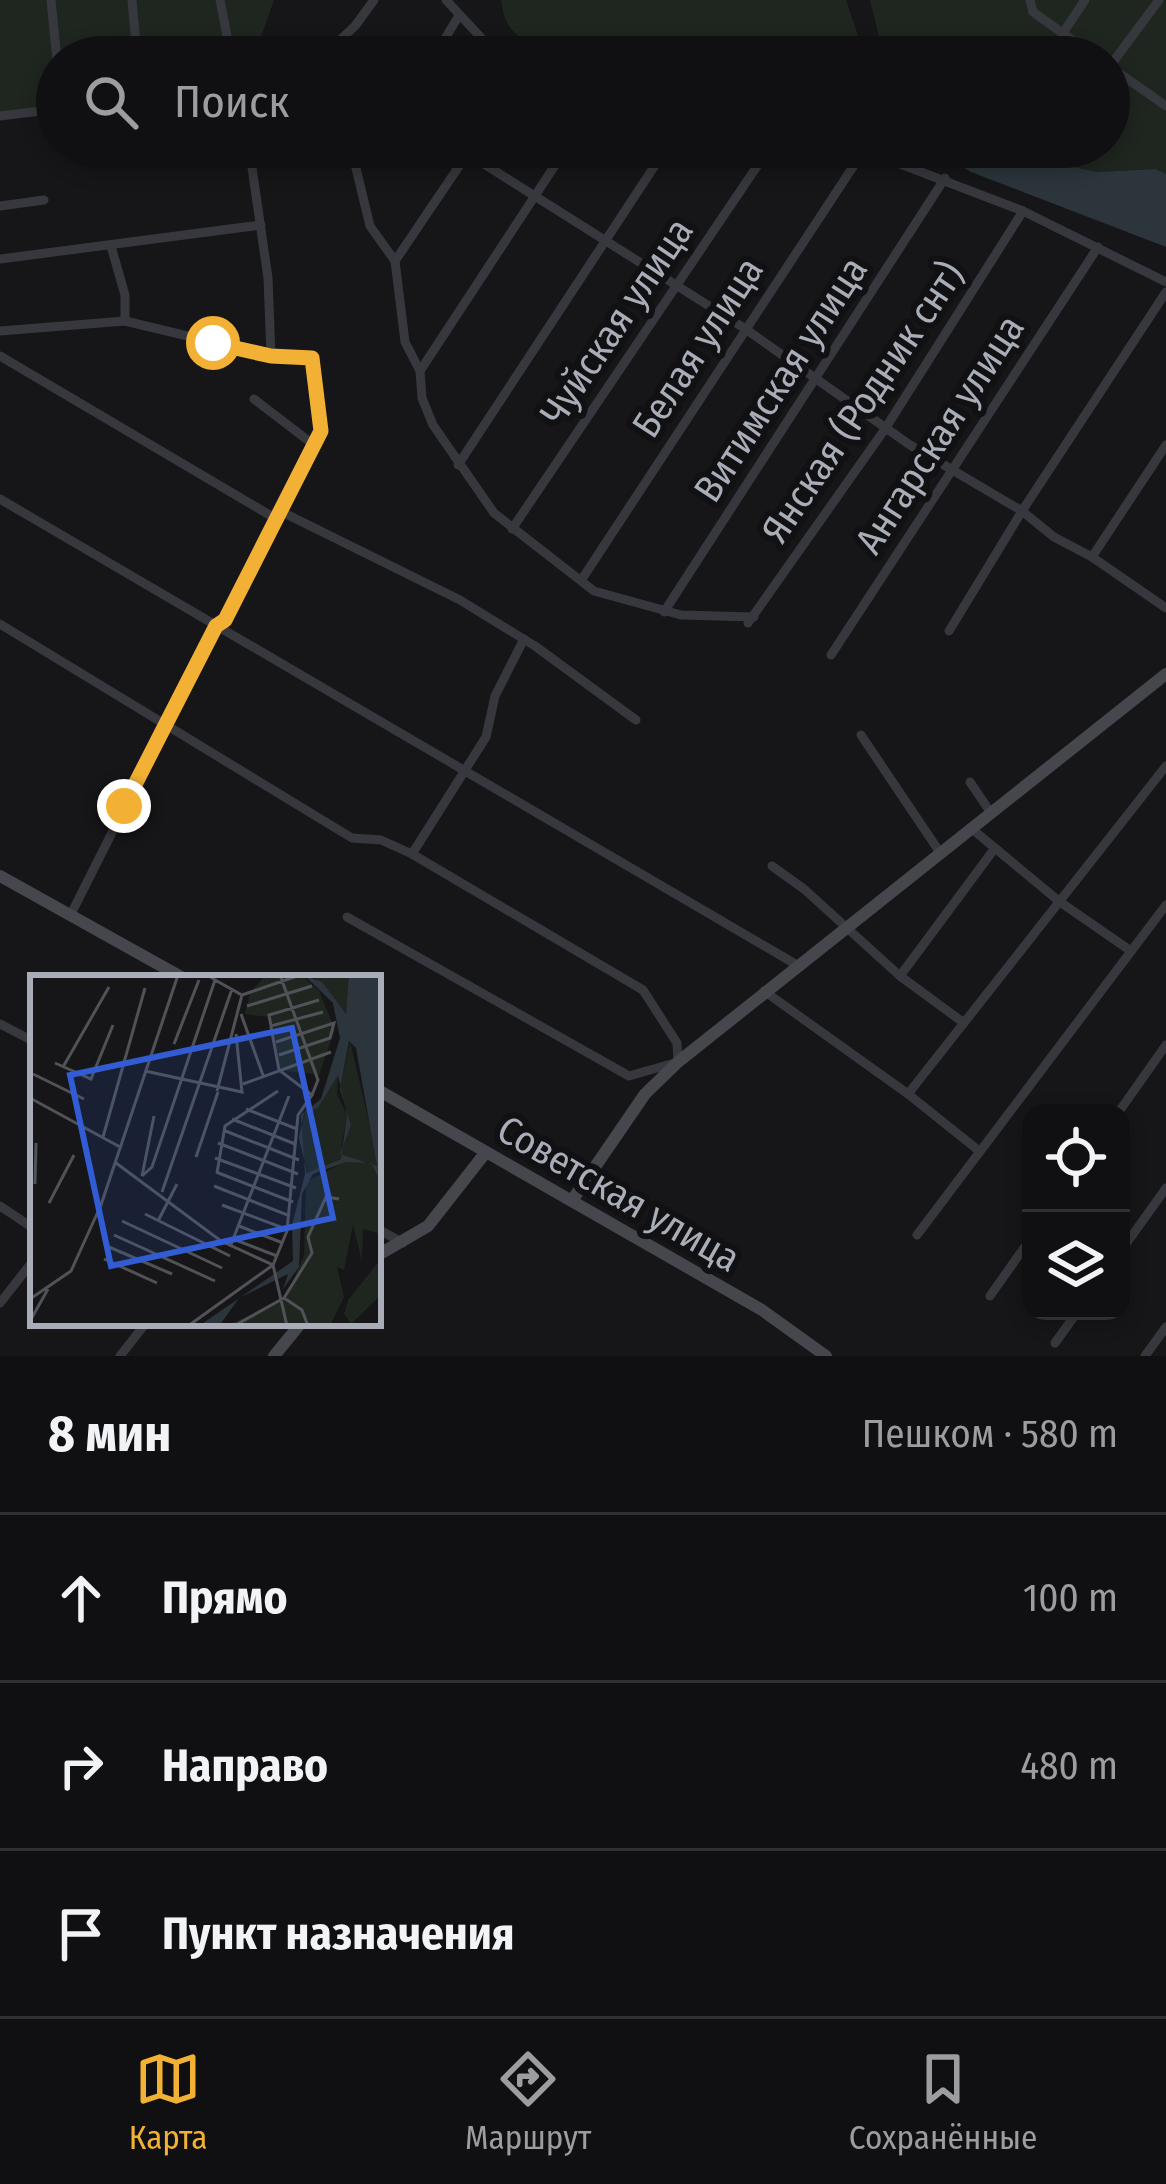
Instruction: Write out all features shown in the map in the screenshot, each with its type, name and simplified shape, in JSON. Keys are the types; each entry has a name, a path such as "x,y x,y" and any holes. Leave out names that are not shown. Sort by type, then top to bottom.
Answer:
{"main road":[{"path":"573,1199 644,1094 678,1062 1166,674"},
{"path":"0,876 178,975"},
{"name":"Советская улица","path":"381,1092 762,1310 826,1356"},
{"path":"381,1254 428,1226 487,1152"},
{"path":"274,1356 299,1326"}],"street":[{"path":"51,0 55,36"},
{"path":"132,0 135,36"},
{"path":"220,0 227,36"},
{"path":"344,36 374,0"},
{"path":"446,0 478,36"},
{"path":"1030,0 1033,12 1067,36"},
{"path":"1063,33 1085,0"},
{"path":"1130,38 1159,0"},
{"path":"446,36 458,16"},
{"path":"1130,81 1161,103 1166,87"},
{"path":"0,116 36,112"},
{"path":"252,168 271,317 271,356"},
{"path":"356,168 370,226 395,261 405,342 421,371 422,398 458,465 494,513 594,591 664,612"},
{"path":"395,261 458,168"},
{"path":"494,168 676,289 744,328 885,429 1165,604"},
{"path":"421,371 554,168"},
{"path":"458,465 653,168"},
{"name":"Чуйская улица","path":"512,529 756,168"},
{"name":"Белая улица","path":"582,579 847,168"},
{"path":"917,168 1023,211 1139,272 1166,281"},
{"name":"Витимская улица","path":"664,612 945,178"},
{"path":"0,206 44,200"},
{"name":"Янская (Родник снт)","path":"664,612 751,620 885,429 1023,211"},
{"path":"0,259 261,225"},
{"path":"111,246 125,296 125,321"},
{"name":"Ангарская улица","path":"831,655 1098,247"},
{"path":"949,631 1166,292"},
{"path":"0,331 125,321 271,356 312,358 321,431 70,914"},
{"path":"0,356 280,516 460,600 524,639 636,720"},
{"path":"254,399 314,446"},
{"path":"1092,557 1166,445"},
{"path":"0,499 797,965"},
{"path":"0,624 352,838 381,840 412,854 643,990 677,1043 678,1062 629,1076 347,917"},
{"path":"412,854 486,736 495,696 524,639"},
{"path":"862,735 941,854"},
{"path":"908,1094 1166,766"},
{"path":"970,782 991,813"},
{"path":"972,829 1060,902 1131,951"},
{"path":"900,976 995,848"},
{"path":"772,866 900,976 964,1023"},
{"path":"917,1235 1166,905"},
{"path":"764,991 978,1150"},
{"path":"0,1024 30,1039"},
{"path":"1124,1104 1166,1045"},
{"path":"1130,1238 1166,1188"},
{"path":"0,1206 30,1226"},
{"path":"381,1231 403,1243"},
{"path":"990,1296 1022,1251"},
{"path":"0,1303 30,1265"},
{"path":"1055,1343 1072,1320"},
{"path":"120,1356 144,1326"},
{"path":"1145,1356 1166,1327"}],"shaded area":[{"path":"0,0 274,0 261,36 36,36 36,111 0,114"},
{"path":"501,0 846,0 858,36 519,36"},
{"path":"870,0 1166,0 1166,174 1156,169 1097,172 1078,168 1130,168 1130,36 879,36"},
{"path":"965,168 1156,169 1166,174 1166,247"}],"route":[{"path":"124,806 321,431 312,358 271,356 213,343"}]}
